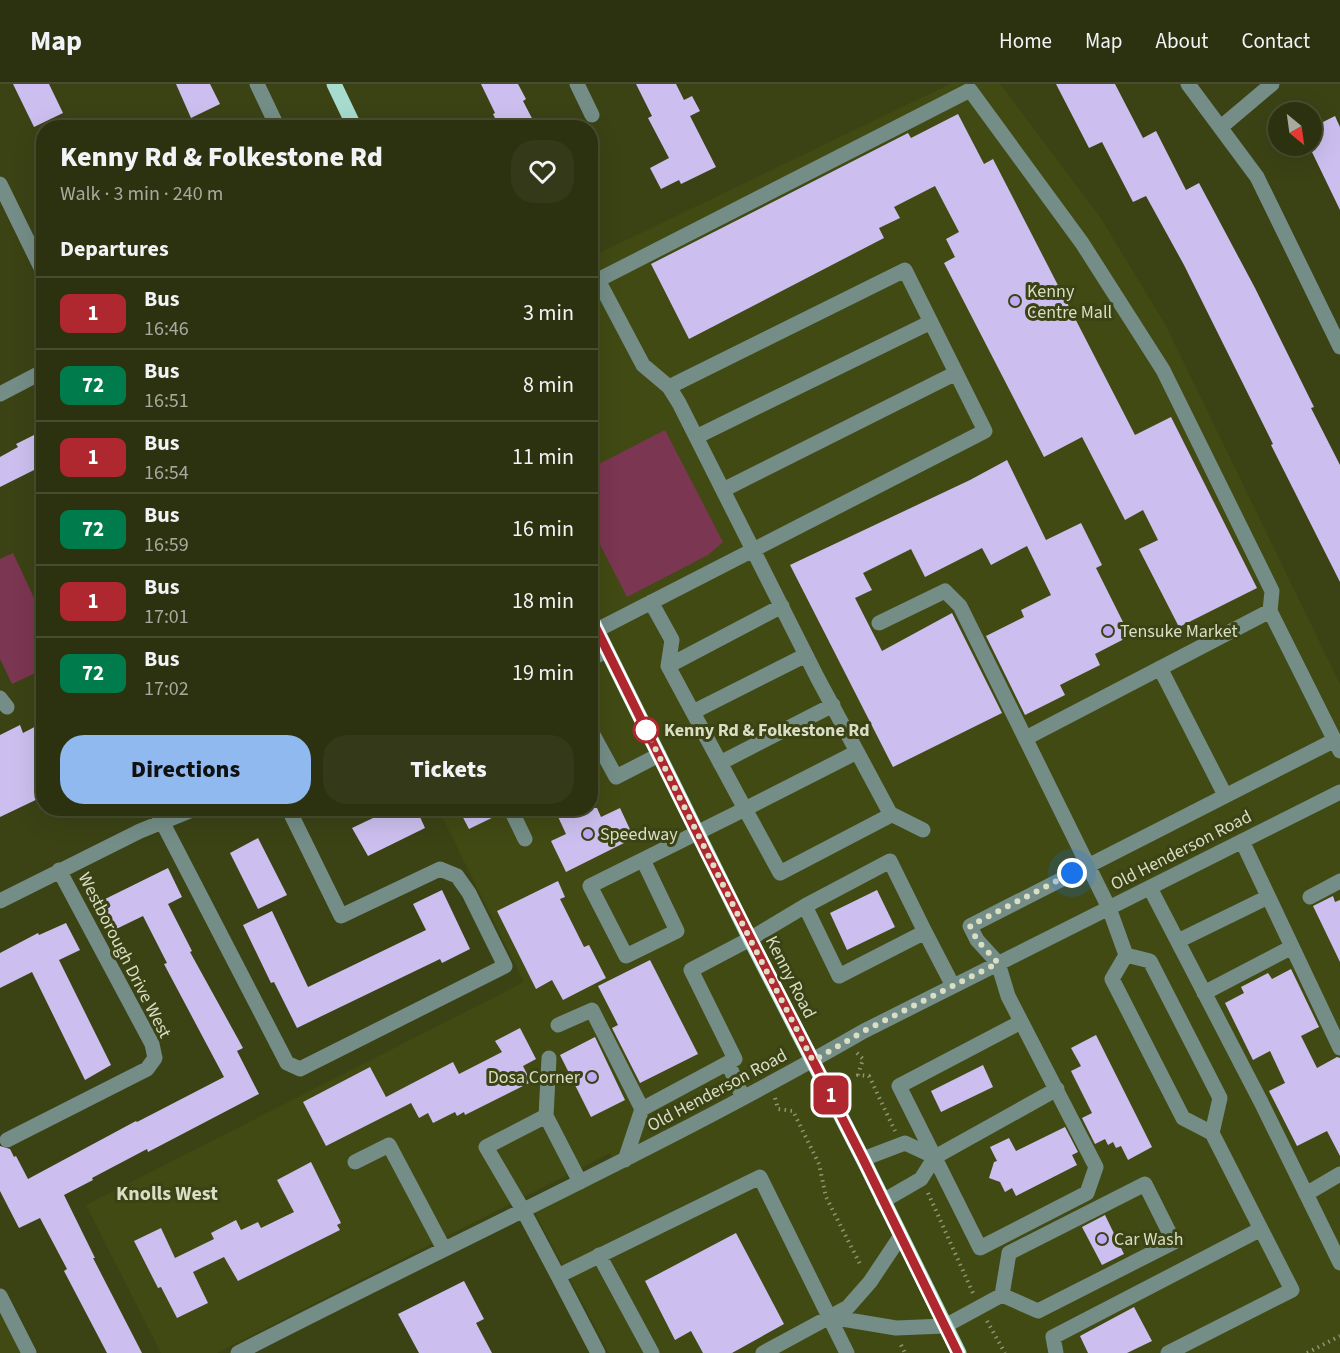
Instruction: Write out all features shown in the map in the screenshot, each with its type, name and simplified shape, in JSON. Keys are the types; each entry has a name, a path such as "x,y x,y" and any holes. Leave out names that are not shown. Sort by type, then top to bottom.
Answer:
{"main road":[{"path":"334,84 350,120"},
{"name":"Kenny Road","path":"598,633 958,1353"}],"street":[{"path":"257,84 274,120"},
{"path":"577,84 592,116"},
{"path":"1188,84 1257,177 1340,347"},
{"path":"1221,127 1272,84"},
{"path":"923,830 891,814 806,655 669,387 643,365 598,280 970,90 1082,243 1162,370 1272,591 1270,611 1337,745 1225,795 970,926 977,940 998,963 1008,996 1096,1167 1087,1193 980,1248 899,1086 1021,1022"},
{"path":"0,184 36,257"},
{"path":"598,622 651,602 985,431 905,270 669,387"},
{"path":"696,437 931,322"},
{"path":"723,490 956,373"},
{"path":"0,394 36,375"},
{"path":"879,623 945,591 960,606 1109,908 1126,955"},
{"path":"651,602 672,640 668,666 780,873 891,814"},
{"path":"668,666 782,606"},
{"path":"1026,738 1270,611"},
{"path":"598,655 606,651"},
{"path":"693,712 806,655"},
{"path":"1160,668 1225,795"},
{"path":"720,763 833,705"},
{"path":"598,744 616,777 659,755"},
{"path":"643,860 677,931 626,956 590,886 857,752"},
{"name":"Old Henderson Road","path":"238,1353 374,1283 625,1160 813,1061 864,1031 1340,792"},
{"path":"0,901 156,816"},
{"path":"159,816 287,1063 300,1069 505,966 469,893 457,876 440,869 341,916 292,816"},
{"path":"514,816 525,839"},
{"path":"1242,841 1340,1048"},
{"path":"625,1160 642,1109 735,1059 691,970 750,939 805,906 890,861 953,986"},
{"name":"Westborough Drive West","path":"7,1140 147,1069 155,1058 152,1044 60,870"},
{"path":"1310,897 1340,881"},
{"path":"1150,888 1340,1263"},
{"path":"1178,941 1268,897"},
{"path":"805,906 838,976 925,932"},
{"path":"1204,993 1292,947"},
{"path":"1126,955 1150,961 1220,1098 1212,1133"},
{"path":"1126,955 1112,979 1183,1118 1212,1133 1292,1290 1168,1353"},
{"path":"558,1025 592,1010 642,1109"},
{"path":"549,1058 546,1116 580,1182"},
{"path":"728,1063 743,1098"},
{"path":"883,1201 921,1179 935,1157 1057,1089"},
{"path":"546,1116 486,1147 523,1210 598,1353"},
{"path":"863,1159 905,1143 935,1157"},
{"path":"355,1162 389,1145 444,1249"},
{"path":"1306,1194 1340,1174"},
{"path":"558,1276 760,1177 847,1353"},
{"path":"1145,1184 1174,1242 1038,1311 1002,1295 1009,1253 1145,1184"},
{"path":"1056,1353 1053,1337 1261,1229"},
{"path":"763,1353 848,1307 870,1282 900,1237"},
{"path":"599,1255 652,1353"},
{"path":"830,1317 892,1327 945,1326 1002,1295"},
{"path":"0,1296 29,1353"}],"path":[{"path":"771,1083 778,1109 793,1111 819,1164 826,1197 870,1282"},
{"path":"892,1327 905,1353"},
{"path":"1307,1353 1340,1336"}],"shaded area":[{"path":"950,84 1000,84 1100,217 1165,324 1340,684 1340,1353 609,1353 533,1209 616,1164 610,1153 217,1353 161,1353 86,1205 524,982 441,816 598,816 598,254"},
{"path":"665,430 723,542 708,555 627,597 598,541 598,464"},
{"path":"13,553 36,602 36,673 12,684 0,659 0,559"},
{"path":"0,1291 31,1353 0,1353"}],"building":[{"path":"13,84 49,84 63,113 48,120 36,120 34,127"},
{"path":"176,84 210,84 220,104 191,118"},
{"path":"481,84 518,84 526,99 523,101 533,120 496,120 493,114 495,113"},
{"path":"636,84 676,84 684,100 692,96 700,111 690,116 716,167 681,184 679,180 661,189 650,168 669,158 648,118 652,116"},
{"path":"1056,84 1115,84 1143,138 1156,131 1186,190 1199,183 1255,288 1340,465 1340,582 1184,265 1146,196 1133,202 1102,142 1089,148"},
{"name":"Kenny Centre Mall","path":"958,114 984,164 993,159 1135,435 1171,417 1257,588 1179,627 1139,549 1158,540 1143,510 1125,520 1082,437 1044,457 944,263 955,257 946,239 959,232 935,186 894,207 900,218 879,228 884,238 689,339 651,264 908,133 911,138"},
{"path":"1335,116 1340,127 1340,210 1314,156 1322,156 1322,122"},
{"path":"36,434 36,469 0,487 0,457 18,447 16,444"},
{"path":"1007,460 1046,540 1081,523 1102,565 1096,568 1130,636 1095,654 1100,665 1060,685 1065,695 1025,715 986,636 1024,617 1021,610 1051,595 1027,546 991,565 982,548 925,577 911,549 863,573 872,590 855,598 882,651 952,613 1002,713 893,767 790,565 970,480"},
{"path":"20,725 23,733 36,726 36,800 0,817 0,735"},
{"path":"620,808 634,838 566,872 551,841 566,834 558,816 598,816 598,810 601,817"},
{"path":"377,816 420,816 425,828 368,856 352,828"},
{"path":"462,816 496,816 469,829"},
{"path":"258,838 287,895 258,909 230,853"},
{"path":"168,868 182,897 168,904 192,951 190,952 243,1048 237,1051 259,1094 148,1152 147,1149 64,1195 95,1258 93,1258 142,1353 107,1353 64,1271 67,1269 40,1218 19,1228 0,1191 0,1146 10,1149 14,1157 16,1156 28,1179 224,1077 164,964 167,963 143,916 112,931 97,903"},
{"path":"558,881 565,897 560,899 584,947 589,945 606,978 563,1000 552,980 536,989 497,911"},
{"path":"442,890 470,949 442,963 440,959 297,1028 274,982 271,983 243,925 272,911 308,987 426,930 413,904"},
{"path":"877,890 895,927 847,950 830,913"},
{"path":"1333,896 1335,902 1340,900 1340,962 1313,906"},
{"path":"66,923 80,950 59,960 111,1065 85,1080 32,972 0,988 0,953 38,933 39,935"},
{"path":"650,960 698,1054 640,1083 612,1028 618,1025 598,986"},
{"path":"1291,969 1319,1027 1301,1036 1317,1068 1337,1057 1340,1058 1340,1156 1327,1131 1297,1146 1269,1091 1285,1083 1270,1051 1253,1060 1225,1003 1244,993 1241,987 1268,973 1272,979"},
{"path":"520,1028 536,1059 523,1066 531,1082 465,1115 464,1112 457,1116 455,1112 433,1123 428,1113 419,1118 411,1103 326,1146 303,1102 370,1067 386,1097 453,1062 459,1074 502,1052 495,1041"},
{"path":"1096,1035 1152,1147 1128,1160 1121,1146 1116,1148 1113,1142 1108,1145 1105,1139 1095,1144 1082,1118 1092,1113 1071,1071 1081,1066 1071,1048"},
{"name":"Dosa Corner","path":"595,1037 625,1100 591,1117 560,1055"},
{"path":"983,1065 993,1087 941,1112 931,1091"},
{"path":"1065,1127 1078,1152 1072,1155 1077,1165 1016,1196 1012,1188 1005,1192 1000,1182 989,1178 994,1162 997,1161 990,1147 1009,1138 1016,1151"},
{"path":"311,1162 341,1223 337,1225 340,1230 238,1281 224,1257 193,1272 208,1303 177,1318 161,1287 158,1288 134,1241 161,1228 175,1258 214,1239 211,1233 236,1220 241,1230 258,1222 261,1228 294,1212 277,1180"},
{"name":"Car Wash","path":"1105,1215 1124,1254 1102,1265 1082,1227"},
{"path":"736,1233 784,1324 732,1353 703,1353 691,1331 675,1340 645,1281"},
{"path":"464,1281 484,1319 476,1323 492,1353 419,1353 398,1314"},
{"path":"1134,1307 1152,1341 1127,1353 1088,1353 1080,1336"}],"bus line":[{"name":"1","path":"598,633 750,939 863,1159 958,1353"}],"place":[{"name":"Kenny Centre Mall","path":"1015,301"},
{"name":"Tensuke Market","path":"1108,631"},
{"name":"Kenny Rd & Folkestone Rd","path":"646,730"},
{"name":"Speedway","path":"588,834"},
{"name":"Dosa Corner","path":"592,1077"},
{"name":"Car Wash","path":"1102,1239"}],"district":[{"name":"Knolls West","path":"167,1193"}],"route":[{"path":"646,730 813,1061 864,1031 998,963 977,940 970,926 1072,873"}]}
